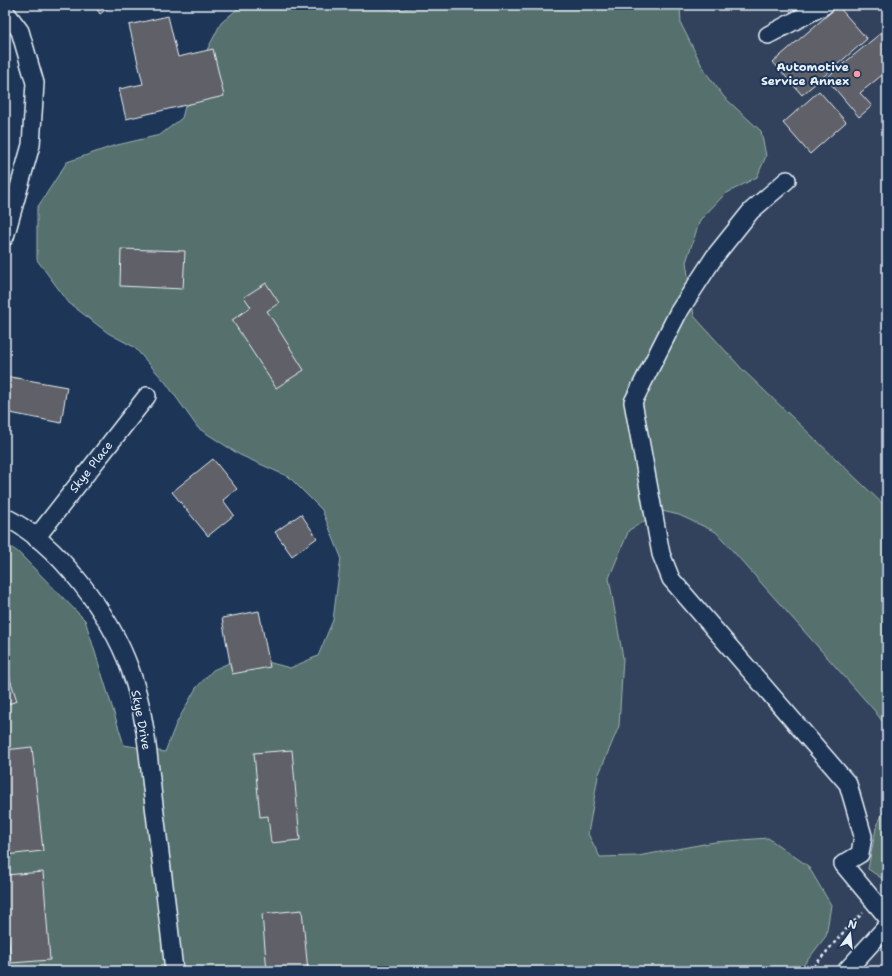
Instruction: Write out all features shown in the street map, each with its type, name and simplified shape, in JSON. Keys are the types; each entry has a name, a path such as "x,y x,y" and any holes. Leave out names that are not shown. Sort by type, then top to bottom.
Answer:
{"street":[{"path":"768,35 825,5"},
{"path":"5,11 20,31 35,83 31,145 5,237"},
{"path":"787,180 751,211 714,256 678,313 633,402 661,554 671,579 848,784 863,836 860,854 843,864 887,917"},
{"name":"Skye Place","path":"36,538 147,396"},
{"name":"Skye Drive","path":"5,517 36,538 54,554 78,581 104,617 130,670 143,720 174,971"},
{"path":"846,971 887,926"}],"path":[{"path":"810,971 848,927 875,902"}],"shaded area":[{"path":"339,5 887,5 887,28 826,78 859,117 871,106 860,93 887,71 887,971 427,971"}],"green space":[{"path":"242,5 384,5 393,11 425,5 680,5 681,24 704,70 724,97 761,131 766,156 757,177 725,194 700,220 686,262 694,316 742,369 887,508 887,728 874,710 716,532 679,515 662,511 629,530 609,578 623,658 619,726 598,776 588,834 600,857 638,856 715,842 768,838 808,866 831,905 826,936 799,971 5,971 5,543 18,552 85,620 124,745 165,752 176,724 196,688 213,670 245,656 290,668 318,656 333,620 341,557 322,510 289,477 240,455 198,428 166,383 134,347 108,333 69,303 37,260 37,208 67,162 113,146 160,135 182,118 192,79 221,23"},
{"path":"887,804 887,882 868,869 876,828"}],"building":[{"path":"94,5 112,5 100,14"},
{"path":"838,6 867,39 802,95 773,62"},
{"path":"168,16 178,57 213,49 224,96 126,119 119,89 143,84 129,25"},
{"name":"Automotive Service Annex","path":"887,28 887,71 860,93 872,106 859,117 826,78"},
{"path":"819,91 846,122 810,154 783,123"},
{"path":"121,249 185,251 183,289 120,286"},
{"path":"266,283 279,303 267,311 304,370 276,388 232,320 251,307 244,297"},
{"path":"5,376 67,387 61,423 5,412"},
{"path":"213,459 237,489 223,500 234,515 208,536 172,492"},
{"path":"301,514 317,538 292,556 275,532"},
{"path":"259,611 270,667 232,674 222,618"},
{"path":"5,663 17,701 5,705"},
{"path":"32,747 43,851 5,855 5,750"},
{"path":"292,750 300,840 271,843 268,816 260,817 254,753"},
{"path":"43,872 50,960 11,963 5,900 5,875"},
{"path":"302,910 308,971 267,971 262,914"}],"place":[{"name":"Automotive Service Annex","path":"857,74"}]}
